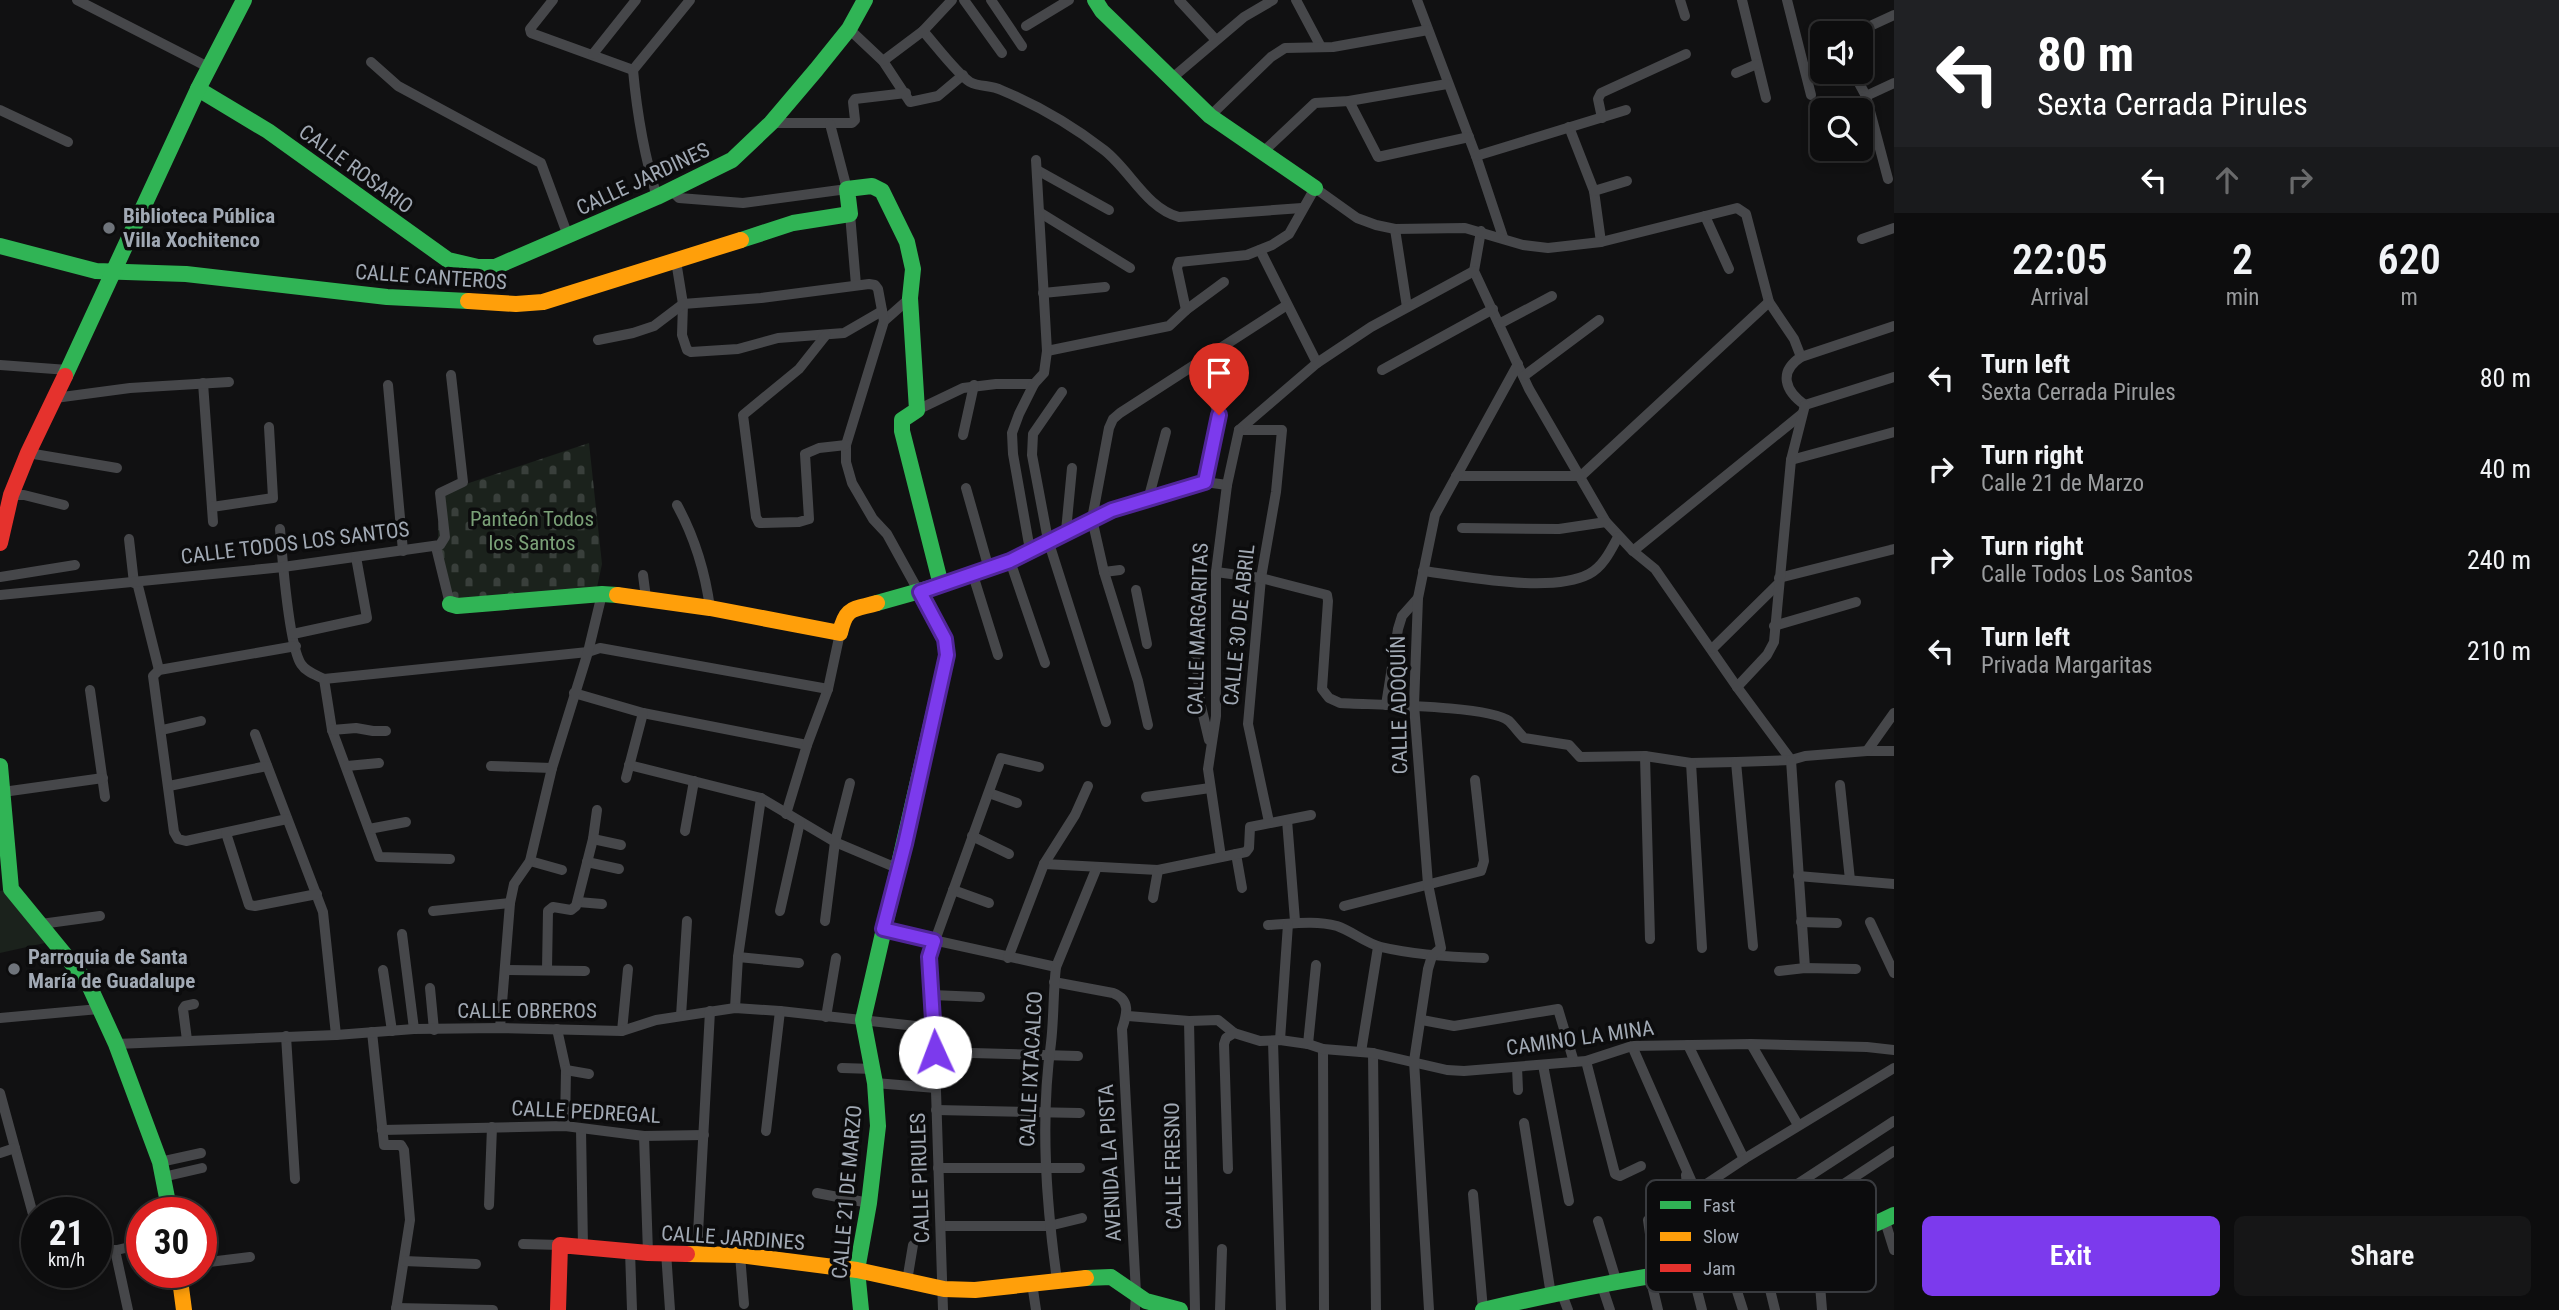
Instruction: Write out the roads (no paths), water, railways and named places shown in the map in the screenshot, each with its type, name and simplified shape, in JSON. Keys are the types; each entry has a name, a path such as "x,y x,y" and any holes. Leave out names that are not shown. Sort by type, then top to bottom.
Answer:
{"street":[{"path":"77,0 210,68"},
{"path":"0,543 8,493 115,271 198,89 244,0"},
{"path":"553,0 530,29 531,33 633,70"},
{"path":"593,54 636,0"},
{"path":"690,0 633,70 645,159 664,194 679,198 743,203 873,186 881,191 912,255 914,286 911,298 917,410"},
{"name":"CALLE JARDINES","path":"495,267 664,194 732,160 771,123 849,29 865,0"},
{"path":"883,61 923,31 952,0"},
{"path":"964,0 1002,53"},
{"path":"991,0 1022,46"},
{"path":"1026,26 1069,0"},
{"path":"1096,0 1102,10 1210,116 1357,218 1395,229 1465,228 1523,245 1548,248 1601,242 1737,208 1746,214 1769,302 1794,340 1801,357"},
{"path":"1179,0 1215,39"},
{"path":"1171,79 1215,39 1252,11 1273,0"},
{"path":"1417,0 1476,156 1503,237"},
{"path":"1680,0 1685,16"},
{"path":"1742,0 1766,98"},
{"path":"1787,0 1811,95"},
{"path":"1300,1 1321,47"},
{"path":"1873,25 1894,15"},
{"path":"849,29 883,61 910,102 935,97 963,75"},
{"path":"1210,116 1284,48 1366,42 1428,30"},
{"path":"923,31 970,82 994,86 1031,103 1103,149 1162,210 1179,217 1302,208"},
{"path":"1602,118 1598,99 1601,93 1686,54"},
{"path":"371,62 398,86 541,163 568,236"},
{"path":"1737,73 1757,64"},
{"path":"1263,152 1314,103 1349,101 1447,83"},
{"path":"1866,96 1894,83"},
{"path":"1860,84 1866,96 1888,179"},
{"name":"CALLE ROSARIO","path":"198,89 268,131 448,260 478,267 495,267"},
{"path":"771,123 830,124 855,121 855,99 906,93"},
{"path":"1349,101 1378,157 1468,137"},
{"path":"0,110 68,142"},
{"path":"1476,156 1626,110"},
{"path":"830,124 847,189 856,285"},
{"path":"1569,127 1594,191 1601,242"},
{"path":"1030,550 1013,454 1012,433 1034,384 1044,373 1047,351 1036,165 1109,210"},
{"path":"1594,191 1627,181"},
{"path":"1186,310 1177,268 1179,262 1234,257 1260,250 1289,234 1315,188"},
{"path":"1039,212 1130,268"},
{"name":"CALLE CANTEROS","path":"0,246 96,271 186,274 399,298 516,304 542,302 793,223 850,214"},
{"path":"1705,216 1730,269"},
{"path":"1862,239 1894,228"},
{"path":"1395,229 1407,307"},
{"path":"1481,231 1474,271 1529,388 1606,523 1655,569 1791,760 1805,968"},
{"path":"1260,250 1317,363"},
{"path":"676,261 683,304 682,335 687,350 691,352 738,349 778,338 850,331 883,316 911,298"},
{"path":"1239,430 1317,363 1371,327 1474,271"},
{"path":"1047,351 1169,326 1224,282"},
{"path":"598,340 654,326 683,304 761,298 856,285 872,284 877,287 883,316"},
{"path":"1043,293 1105,287"},
{"path":"1499,324 1552,296"},
{"path":"1456,476 1581,476 1769,302"},
{"path":"1148,725 1138,681 1104,572 1092,519 1109,428 1113,419 1287,305"},
{"path":"1382,370 1493,309"},
{"name":"CALLE 21 DE MARZO","path":"861,1310 857,1270 869,1203 878,1126 875,1076 863,1020 947,655 945,639 887,534 873,519 852,483 845,462 846,444 883,316"},
{"path":"1524,376 1599,320"},
{"path":"1804,410 1788,387 1787,374 1792,363 1801,357 1894,326"},
{"path":"826,335 799,369 743,415 757,520 763,524 808,519 805,453 846,444"},
{"path":"1198,363 1219,415 1205,482"},
{"path":"0,365 68,370"},
{"name":"CALLE ADOQUÍN","path":"1429,1310 1414,1061 1432,956 1441,948 1428,884 1413,705 1419,598 1435,515 1518,365"},
{"path":"436,547 443,542 444,537 440,494 463,482 451,375"},
{"path":"1633,551 1804,410 1894,377"},
{"path":"55,398 130,388 229,382"},
{"path":"203,383 213,522"},
{"path":"942,585 902,431 902,420 954,392 974,385 1034,384"},
{"path":"388,385 403,551"},
{"path":"963,435 974,385"},
{"path":"1062,392 1032,433 1032,455 1048,540 1106,722"},
{"path":"1737,687 1771,648 1791,460 1804,410"},
{"path":"212,507 273,498 269,426"},
{"name":"CALLE 30 DE ABRIL","path":"1239,430 1282,430 1276,492 1261,578 1248,724 1269,822"},
{"name":"CALLE MARGARITAS","path":"1210,746 1216,716 1216,572 1227,485 1239,430"},
{"path":"1148,500 1166,432"},
{"path":"1791,460 1894,432"},
{"path":"28,453 117,468"},
{"path":"1066,531 1072,468"},
{"path":"786,814 828,689 844,616 850,611 920,592 1010,561 1112,510 1205,482 1227,485"},
{"path":"966,488 989,569"},
{"path":"8,493 64,505"},
{"path":"677,505 706,576 710,608"},
{"path":"1462,528 1559,529 1606,523"},
{"path":"280,529 283,567 296,646 303,667 324,679 588,652 600,648 828,689"},
{"path":"1423,571 1528,583 1562,580 1588,575 1598,567 1618,537"},
{"path":"129,539 135,582 157,672 174,832 178,839 186,841 287,819"},
{"name":"CALLE TODOS LOS SANTOS","path":"0,595 283,567 436,547 450,604 457,606 602,594 710,608 840,633"},
{"path":"1712,649 1779,581 1894,549"},
{"path":"293,634 367,618 356,557"},
{"path":"1010,561 1045,663"},
{"path":"0,577 75,565"},
{"path":"1104,572 1120,570"},
{"path":"1216,572 1261,578 1327,595 1322,689 1329,698 1340,703 1413,705 1494,715 1508,720 1524,738 1569,745 1580,757 1645,756 1691,762 1736,762 1894,751"},
{"path":"643,575 646,598"},
{"path":"973,575 998,655"},
{"path":"1136,590 1147,644"},
{"path":"500,1028 510,903 514,884 530,861 552,768 588,652 602,594"},
{"path":"1386,705 1402,616 1419,598"},
{"path":"1774,626 1856,602"},
{"path":"1118,620 1141,618"},
{"path":"1195,642 1200,702 1210,746 1210,788 1221,857"},
{"path":"157,672 296,646"},
{"path":"324,679 332,730 379,857 450,859"},
{"path":"90,690 106,797"},
{"path":"574,693 643,713 807,745"},
{"path":"626,778 643,713"},
{"path":"1867,751 1894,713"},
{"path":"162,730 201,721"},
{"path":"332,730 356,728 373,732 386,731"},
{"path":"255,734 317,894 325,925 336,1035"},
{"path":"1645,756 1650,939"},
{"name":"CALLE PIRULES","path":"943,1310 935,1052 929,957 1001,758 1039,767"},
{"path":"1691,762 1702,948"},
{"path":"1736,762 1753,946"},
{"path":"346,766 379,763"},
{"path":"629,765 761,798 835,842 899,869"},
{"path":"0,766 11,887 88,983 116,1044 162,1170 167,1197"},
{"path":"169,786 267,766"},
{"path":"491,766 552,768"},
{"path":"2,792 103,778"},
{"path":"1344,906 1480,871 1484,861 1475,780"},
{"path":"685,831 694,781"},
{"path":"825,921 835,842 850,783"},
{"path":"1840,785 1850,880"},
{"path":"1009,958 1044,864 1075,815 1088,786"},
{"path":"1146,797 1210,788"},
{"path":"989,793 1017,803"},
{"path":"735,1008 738,957 761,798"},
{"path":"547,969 548,911 553,907 571,910 578,902 597,810"},
{"path":"1044,864 1158,870 1249,850 1250,827 1311,815"},
{"path":"1281,1310 1277,1041 1292,923 1287,820"},
{"path":"369,829 407,822"},
{"path":"780,911 800,822"},
{"path":"226,833 249,905 317,894"},
{"path":"972,836 1009,854"},
{"path":"593,839 621,845"},
{"path":"1236,854 1242,888"},
{"path":"530,861 562,870"},
{"path":"587,862 620,869"},
{"name":"CALLE IXTACALCO","path":"1057,1280 1049,1226 1045,1169 1048,1055 1054,982 1056,967 1097,867"},
{"path":"1153,898 1158,870"},
{"path":"1798,876 1894,884"},
{"path":"953,890 989,903"},
{"path":"578,902 602,904"},
{"path":"433,911 510,903"},
{"path":"41,924 100,916"},
{"path":"681,1016 687,921"},
{"path":"1801,922 1837,923"},
{"path":"1870,922 1894,973"},
{"path":"1268,925 1292,923 1339,927 1378,947 1432,956 1484,958"},
{"path":"883,929 1056,967"},
{"path":"402,934 414,1029"},
{"path":"1361,1052 1378,947"},
{"path":"738,957 799,963"},
{"path":"826,1017 836,958"},
{"path":"1308,1044 1316,965"},
{"path":"1779,971 1805,968 1856,969"},
{"path":"622,1031 628,969"},
{"path":"383,970 392,1031"},
{"path":"506,970 585,971"},
{"name":"AVENIDA LA PISTA","path":"1054,982 1121,996 1125,1003 1128,1016 1122,1029 1135,1310"},
{"path":"430,988 434,1030"},
{"path":"932,995 980,997"},
{"path":"187,1040 183,1009 194,1004"},
{"name":"CALLE OBREROS","path":"116,1044 414,1029 622,1031 656,1020 735,1008 934,1028"},
{"path":"0,1018 99,1009"},
{"path":"1422,1020 1454,1026 1558,1009 1574,1062"},
{"path":"697,1252 710,1011"},
{"path":"766,1131 780,1011"},
{"path":"1128,1016 1189,1021"},
{"name":"CAMINO LA MINA","path":"1189,1021 1218,1020 1234,1033 1260,1041 1308,1044 1323,1049 1361,1052 1447,1070 1464,1071 1574,1062 1632,1046 1752,1044 1894,1050"},
{"name":"CALLE FRESNO","path":"1189,1021 1195,1310"},
{"path":"557,1029 566,1070 565,1126"},
{"path":"372,1032 384,1145 401,1145 404,1150 410,1220 396,1309 493,1310"},
{"path":"1228,1169 1224,1044 1226,1038 1234,1033"},
{"path":"286,1036 295,1179"},
{"path":"1752,1044 1798,1125"},
{"path":"1688,1045 1744,1159"},
{"path":"1632,1046 1690,1180"},
{"path":"1323,1049 1324,1310"},
{"path":"935,1052 1078,1056"},
{"path":"1373,1054 1376,1310"},
{"path":"1586,1060 1617,1176 1641,1166"},
{"path":"1543,1065 1569,1201"},
{"path":"1517,1067 1518,1090"},
{"path":"842,1068 936,1088"},
{"path":"1712,1180 1894,1068"},
{"path":"566,1070 589,1074"},
{"path":"0,1093 28,1197"},
{"path":"936,1110 1080,1113"},
{"path":"1803,1180 1894,1121"},
{"path":"1524,1123 1556,1294 1568,1310"},
{"name":"CALLE PEDREGAL","path":"382,1130 565,1126 644,1136 704,1135"},
{"path":"489,1205 492,1127"},
{"path":"581,1129 583,1247"},
{"path":"644,1136 648,1253"},
{"path":"0,1153 15,1148"},
{"path":"1851,1180 1894,1152"},
{"path":"162,1170 201,1153"},
{"path":"162,1170 202,1168"},
{"path":"937,1168 1080,1168"},
{"path":"1685,1169 1686,1180"},
{"path":"817,1193 869,1203"},
{"path":"1473,1194 1483,1310 1504,1308 1556,1294 1646,1277"},
{"path":"941,1226 1049,1226 1082,1217"},
{"path":"1889,1218 1894,1250"},
{"path":"1598,1221 1609,1285 1610,1310"},
{"name":"CALLE JARDINES","path":"523,1244 648,1253 740,1255 857,1270 944,1289 975,1290 1057,1280 1111,1277 1146,1301 1180,1310"},
{"path":"558,1310 560,1245"},
{"path":"907,1281 913,1245"},
{"path":"112,1251 126,1248"},
{"path":"1220,1310 1222,1249"},
{"path":"115,1250 128,1310"},
{"path":"630,1251 632,1310"},
{"path":"666,1252 670,1310"},
{"path":"740,1255 744,1304"},
{"path":"217,1261 250,1257"},
{"path":"404,1261 477,1264"},
{"path":"1032,1283 1035,1310"},
{"path":"181,1288 184,1310"},
{"path":"1655,1292 1658,1310"},
{"path":"1700,1292 1702,1310"},
{"path":"1737,1292 1743,1310"},
{"path":"1771,1292 1775,1310"},
{"path":"1821,1292 1822,1310"}],"place":[{"name":"Biblioteca Pública Villa Xochitenco","path":"109,228"},
{"name":"Parroquia de Santa María de Guadalupe","path":"14,969"}],"park label":[{"name":"Panteón Todos los Santos","path":"532,531"}]}
